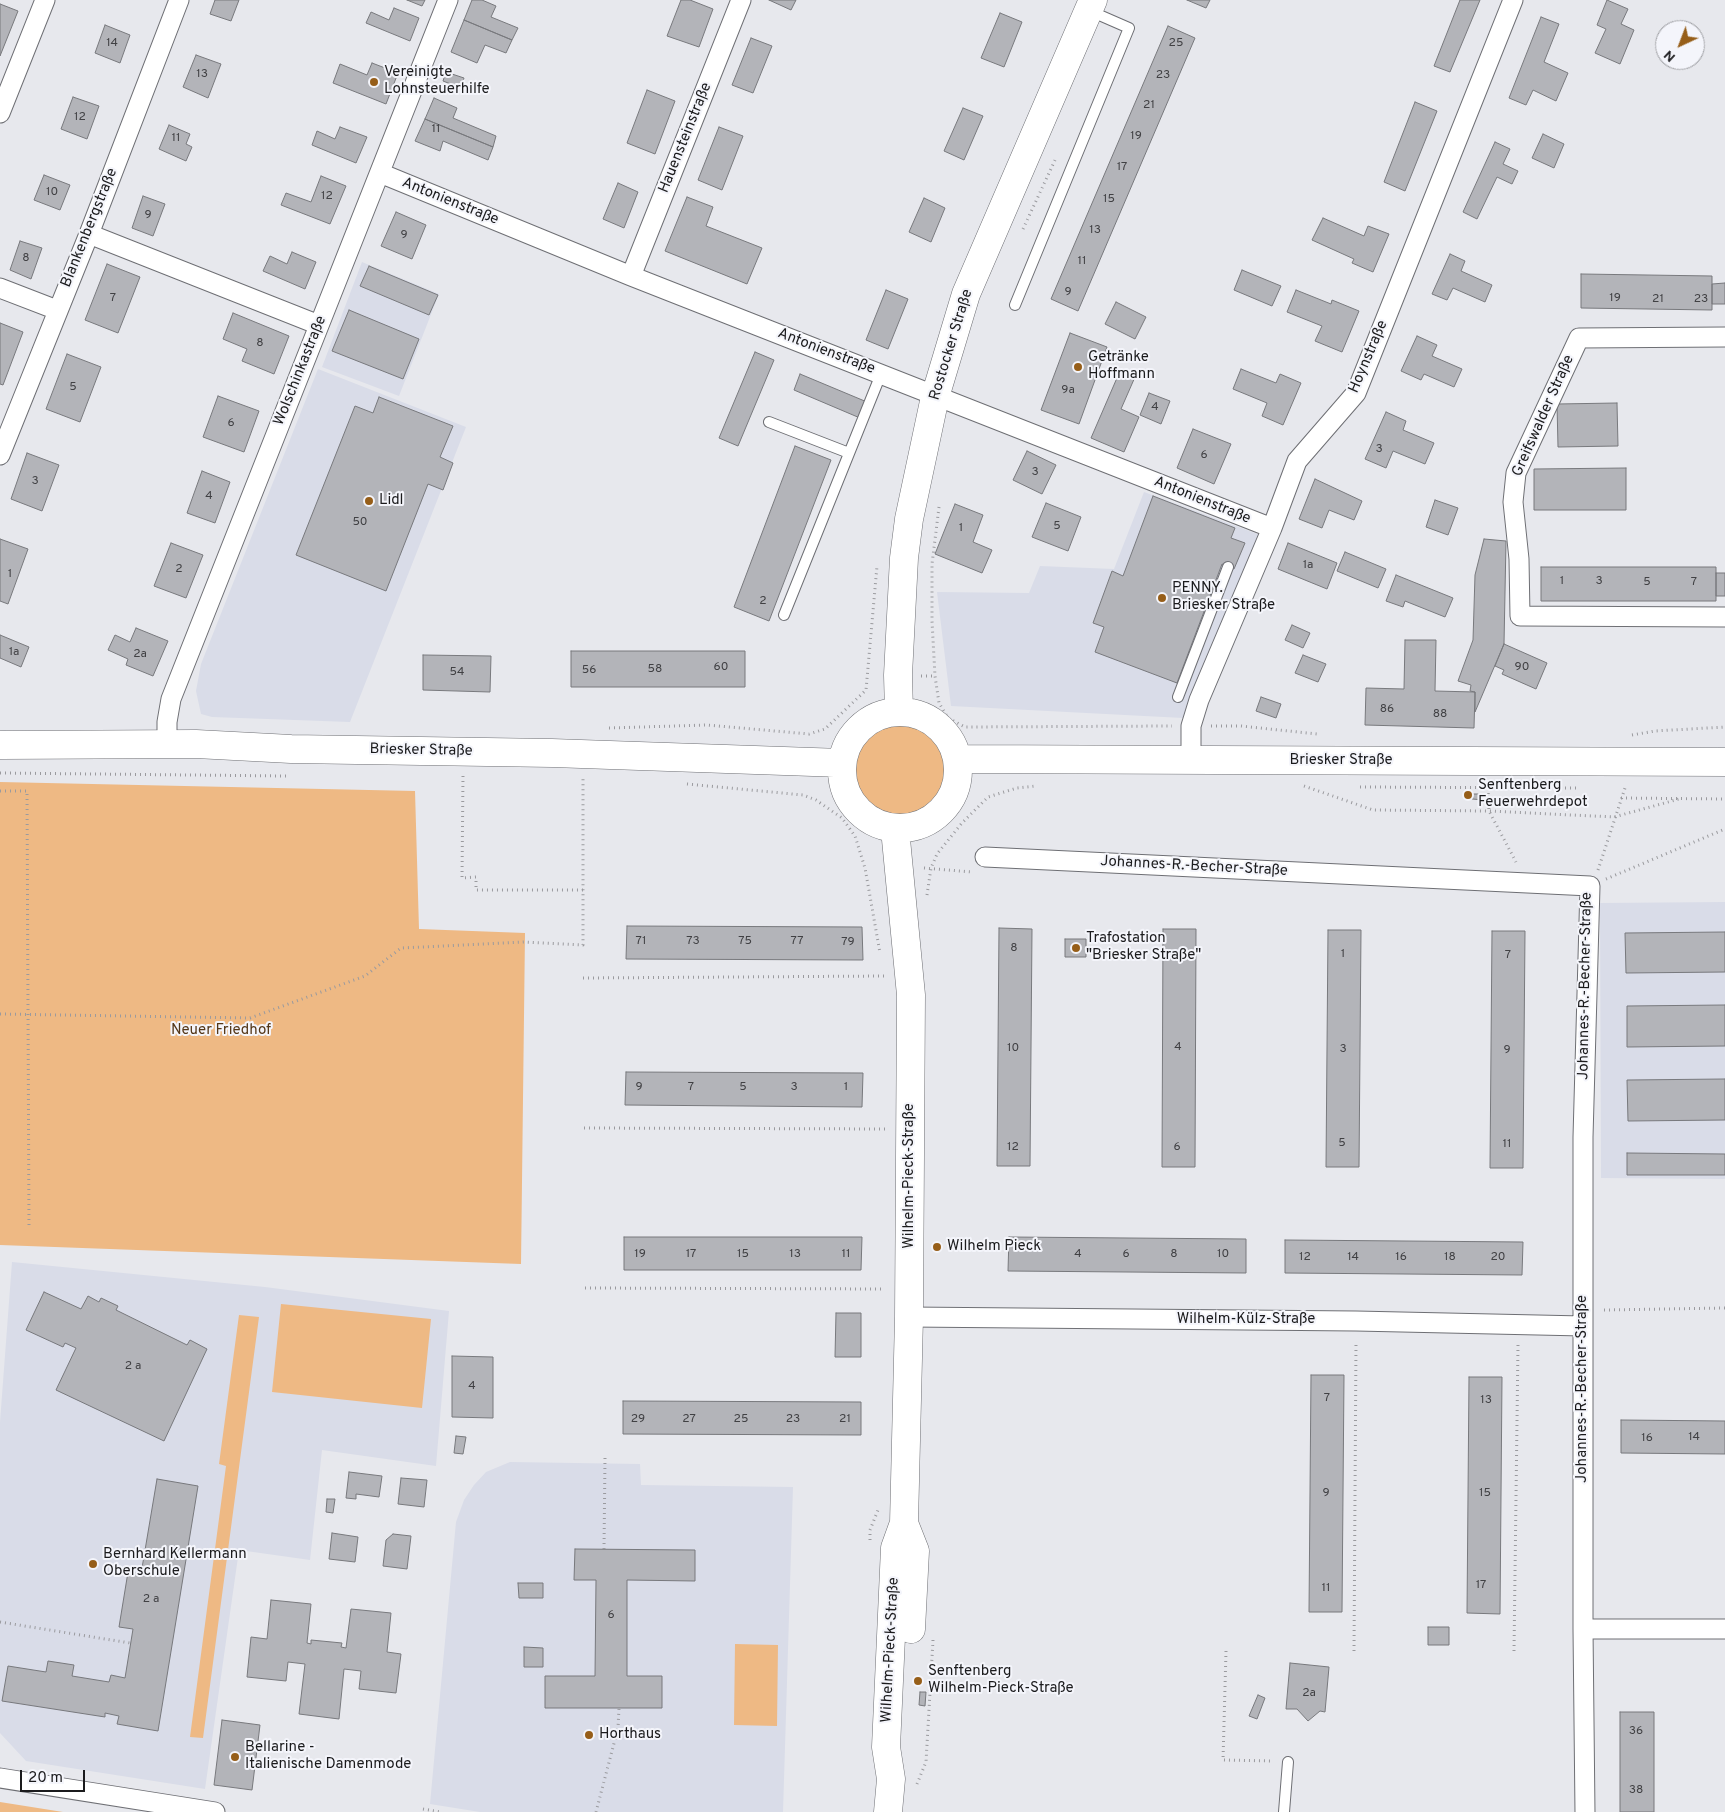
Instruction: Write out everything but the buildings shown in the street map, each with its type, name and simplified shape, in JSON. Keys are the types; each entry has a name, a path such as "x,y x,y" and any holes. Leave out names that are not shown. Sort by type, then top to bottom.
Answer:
{"main road":[{"name":"Rostocker Straße","path":"899,712 900,621 906,539 935,397 966,294 1092,6"},
{"path":"899,712 918,714 933,722 946,734 958,759 955,786 945,805 931,819 914,828 895,829 875,823 854,804 842,776 842,764 853,738 874,719 899,712"},
{"name":"Briesker Straße","path":"0,745 167,744 552,753 842,764"},
{"name":"Briesker Straße","path":"958,759 1191,758 1725,762"},
{"name":"Wilhelm-Pieck-Straße","path":"888,1812 891,1778 886,1746 895,1548 904,1523 909,1317 911,995 895,829"}],"street":[{"path":"0,113 45,0"},
{"name":"Blankenbergstraße","path":"0,455 89,234 179,0"},
{"name":"Wolschinkastraße","path":"167,744 167,722 171,699 448,0"},
{"name":"Hauensteinstraße","path":"631,276 741,0"},
{"name":"Hoynstraße","path":"1191,758 1191,726 1199,700 1272,528 1298,461 1356,393 1513,0"},
{"name":"Antonienstraße","path":"380,173 631,276 935,397 986,414 1272,528"},
{"path":"89,234 319,325"},
{"path":"0,288 57,310"},
{"name":"Greifswalder Straße","path":"1725,338 1578,338 1516,473 1513,502 1519,559 1520,616 1725,617"},
{"name":"Johannes-R.-Becher-Straße","path":"985,857 1590,886 1583,1137 1585,1812"},
{"name":"Wilhelm-Külz-Straße","path":"909,1317 1518,1324 1583,1318"},
{"path":"1583,1629 1725,1629"},
{"path":"0,1778 215,1812"}],"lane":[{"path":"1015,305 1129,28 1092,6"},
{"path":"784,615 881,374"},
{"path":"769,422 849,453"},
{"path":"1178,698 1228,567"},
{"path":"1284,1812 1288,1762"}],"path":[{"path":"1020,234 1060,150"},
{"path":"940,500 932,564 932,620 935,676 939,703 948,718 965,727 1241,726 1326,735"},
{"path":"809,734 825,729 866,690 867,675"},
{"path":"1625,737 1655,731 1725,727"},
{"path":"0,773 288,776"},
{"path":"453,776 473,776"},
{"path":"463,776 462,878 476,877 476,890 583,890"},
{"path":"574,776 593,777"},
{"path":"0,1014 250,1018 365,976 401,948 524,942 583,945 583,776"},
{"path":"1590,886 1600,865 1626,783"},
{"path":"680,784 803,795 816,800 842,818 855,836 866,868 881,956"},
{"path":"1299,785 1374,810 1489,811 1614,818 1679,799"},
{"path":"1488,788 1489,811 1526,882"},
{"path":"0,791 27,791 29,1226"},
{"path":"985,857 984,872 931,868 937,854 962,823 988,797 998,792"},
{"path":"1621,798 1725,799"},
{"path":"1590,886 1725,829"},
{"path":"882,966 886,983"},
{"path":"583,978 884,976"},
{"path":"887,1139 888,1120"},
{"path":"584,1128 888,1129"},
{"path":"886,1279 886,1298"},
{"path":"585,1288 886,1289"},
{"path":"1583,1318 1725,1308"},
{"path":"1354,1651 1356,1321"},
{"path":"1514,1651 1518,1324"},
{"path":"604,1549 605,1458"},
{"path":"870,1549 870,1530 881,1501"},
{"path":"0,1622 130,1643"},
{"path":"1226,1651 1223,1760 1288,1762"},
{"path":"596,1812 618,1728 619,1708"},
{"path":"423,1809 441,1812"}],"shaded area":[{"path":"362,262 439,294 399,396 322,367"},
{"path":"318,369 466,427 350,722 212,717 201,714 196,691 201,664"},
{"path":"1144,492 1260,535 1183,718 951,706 937,592 1029,593 1040,566 1114,569"},
{"path":"1725,902 1725,1179 1601,1178 1600,903"},
{"path":"12,1262 265,1287 449,1311 436,1466 322,1450 310,1560 239,1550 205,1789 26,1761 0,1733 0,1422"},
{"path":"510,1462 640,1464 641,1485 793,1487 783,1812 480,1812 430,1804 456,1522 464,1500 474,1485 486,1472"}],"green space":[{"path":"899,724 917,727 932,738 943,753 946,771 943,789 932,804 917,815 899,818 881,815 866,804 855,789 852,771 855,753 866,738 881,727"},
{"name":"Neuer Friedhof","path":"0,782 415,791 419,929 525,933 521,1264 0,1245"},
{"path":"281,1304 431,1319 422,1408 272,1392"},
{"path":"239,1315 259,1317 203,1738 190,1737 226,1466 219,1464"},
{"path":"735,1644 778,1645 777,1726 734,1725"},
{"path":"0,1802 63,1812 0,1812"}],"place":[{"name":"Vereinigte Lohnsteuerhilfe","path":"374,82"},
{"name":"Getränke Hoffmann","path":"1078,367"},
{"name":"Lidl","path":"369,501"},
{"name":"PENNY. Briesker Straße","path":"1162,598"},
{"name":"Senftenberg Feuerwehrdepot","path":"1468,795"},
{"name":"Trafostation \"Briesker Straße\"","path":"1076,948"},
{"name":"Wilhelm Pieck","path":"937,1247"},
{"name":"Bernhard Kellermann Oberschule","path":"93,1564"},
{"name":"Senftenberg Wilhelm-Pieck-Straße","path":"918,1681"},
{"name":"Horthaus","path":"589,1735"},
{"name":"Bellarine - Italienische Damenmode","path":"235,1757"}]}
